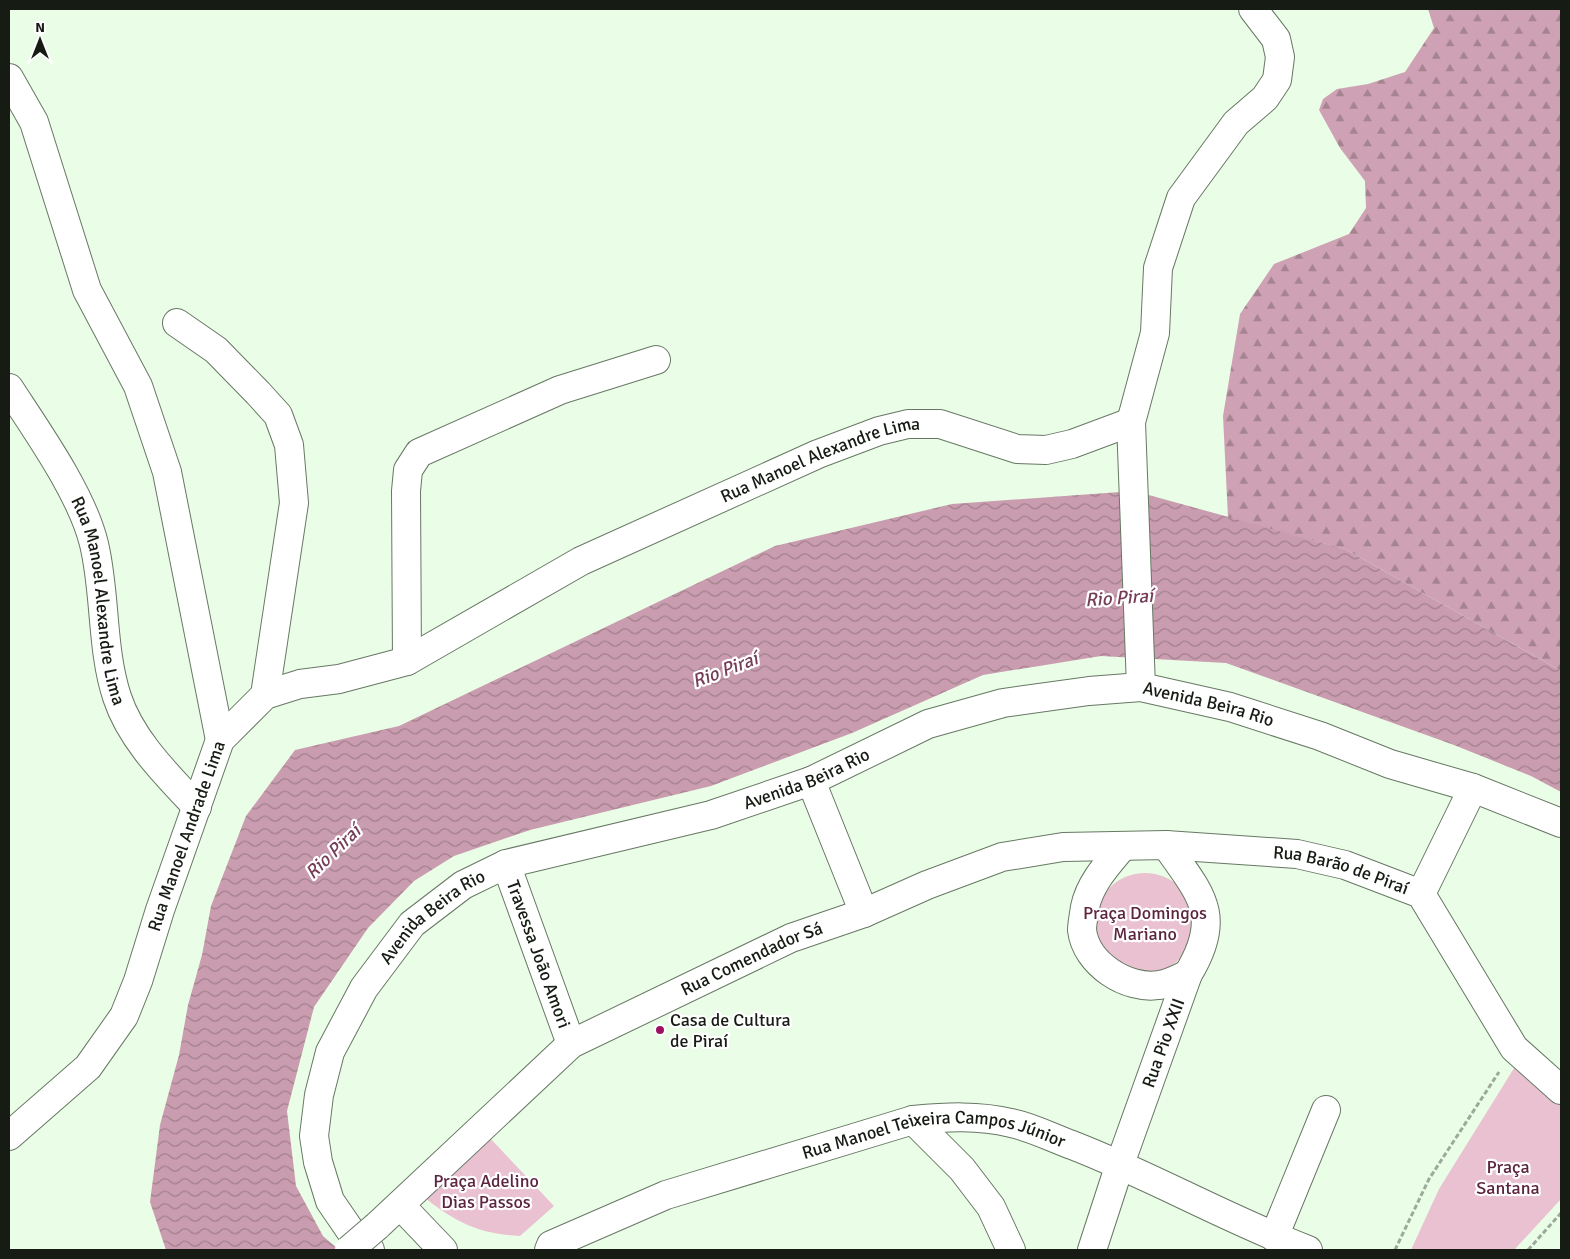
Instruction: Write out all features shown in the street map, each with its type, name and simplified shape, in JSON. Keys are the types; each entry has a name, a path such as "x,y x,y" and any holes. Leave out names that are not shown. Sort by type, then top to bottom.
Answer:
{"street":[{"path":"1142,687 1131,422 1155,333 1158,268 1181,198 1236,123 1265,98 1277,80 1280,57 1276,39 1253,9"},
{"path":"9,78 34,122 87,290 138,386 167,472 220,740"},
{"path":"177,323 216,350 258,393 278,415 289,445 294,503 265,695"},
{"path":"407,662 406,491 408,470 419,453 560,390 656,360"},
{"name":"Rua Manoel Alexandre Lima","path":"9,388 80,504 94,544 110,663 118,698 137,736 160,767 197,807"},
{"name":"Rua Manoel Alexandre Lima","path":"526,595 590,557 818,454 879,431 908,424 940,424 1017,449 1046,450 1072,444 1131,422"},
{"name":"Rua Manoel Andrade Lima","path":"9,1136 88,1067 124,1016 138,981 160,910 220,740 265,695 300,684 339,679 407,662 526,595"},
{"name":"Avenida Beira Rio","path":"373,1238 354,1236 330,1201 318,1162 314,1136 319,1095 330,1052 364,988 412,924 463,885 506,864 711,815 811,781 928,724 1003,703 1089,691 1142,687 1230,707 1320,736 1390,764 1472,788 1561,823"},
{"path":"811,781 864,912"},
{"path":"1421,894 1472,788"},
{"name":"Rua Comendador Sá","path":"349,1250 373,1238 400,1204 571,1044 792,938 864,912 927,885 1002,857 1063,847 1166,845"},
{"name":"Rua Barão de Piraí","path":"1166,845 1297,854 1345,865 1421,894 1514,1048 1561,1090"},
{"name":"Rua Pio XXII","path":"1092,1250 1120,1164 1188,974 1195,963 1207,929 1205,908 1198,889 1166,845"},
{"path":"1123,846 1098,877 1085,906 1082,930 1091,954 1106,969 1122,979 1141,985 1160,985 1188,974"},
{"name":"Travessa João Amori","path":"506,864 571,1044"},
{"path":"1274,1237 1326,1110"},
{"name":"Rua Manoel Teixeira Campos Júnior","path":"544,1248 666,1195 913,1120 978,1118 1012,1123 1120,1164 1274,1237 1308,1250"},
{"path":"913,1120 962,1169 991,1207 1010,1250"},
{"path":"400,1204 443,1250"}],"path":[{"path":"1396,1250 1429,1180 1514,1048"},
{"path":"1528,1250 1561,1213"}],"green space":[{"path":"1428,9 1561,9 1561,671 1345,549 1228,518 1223,416 1240,314 1274,264 1349,234 1366,208 1365,181 1340,148 1319,110 1323,99 1337,89 1368,84 1405,72 1434,28"},
{"name":"Praça Domingos Mariano","path":"1145,873 1164,877 1180,888 1191,904 1195,923 1191,942 1180,958 1164,969 1145,973 1126,969 1110,958 1099,942 1095,923 1099,904 1110,888 1126,877"},
{"name":"Praça Santana","path":"1516,1065 1561,1106 1561,1199 1514,1250 1411,1250 1439,1189"},
{"name":"Praça Adelino Dias Passos","path":"488,1136 554,1206 520,1236 478,1229 455,1219 421,1195"}],"water":[{"name":"Rio Piraí","path":"1134,491 1345,549 1561,671 1561,792 1531,776 1454,745 1226,663 1101,656 983,675 852,733 711,786 530,830 454,856 414,881 368,928 314,1007 287,1111 296,1186 323,1236 339,1250 166,1250 150,1202 160,1125 179,1055 188,1005 202,955 211,906 246,816 295,750 399,726 775,546 952,504"}],"place":[{"name":"Casa de Cultura de Piraí","path":"660,1030"}]}
